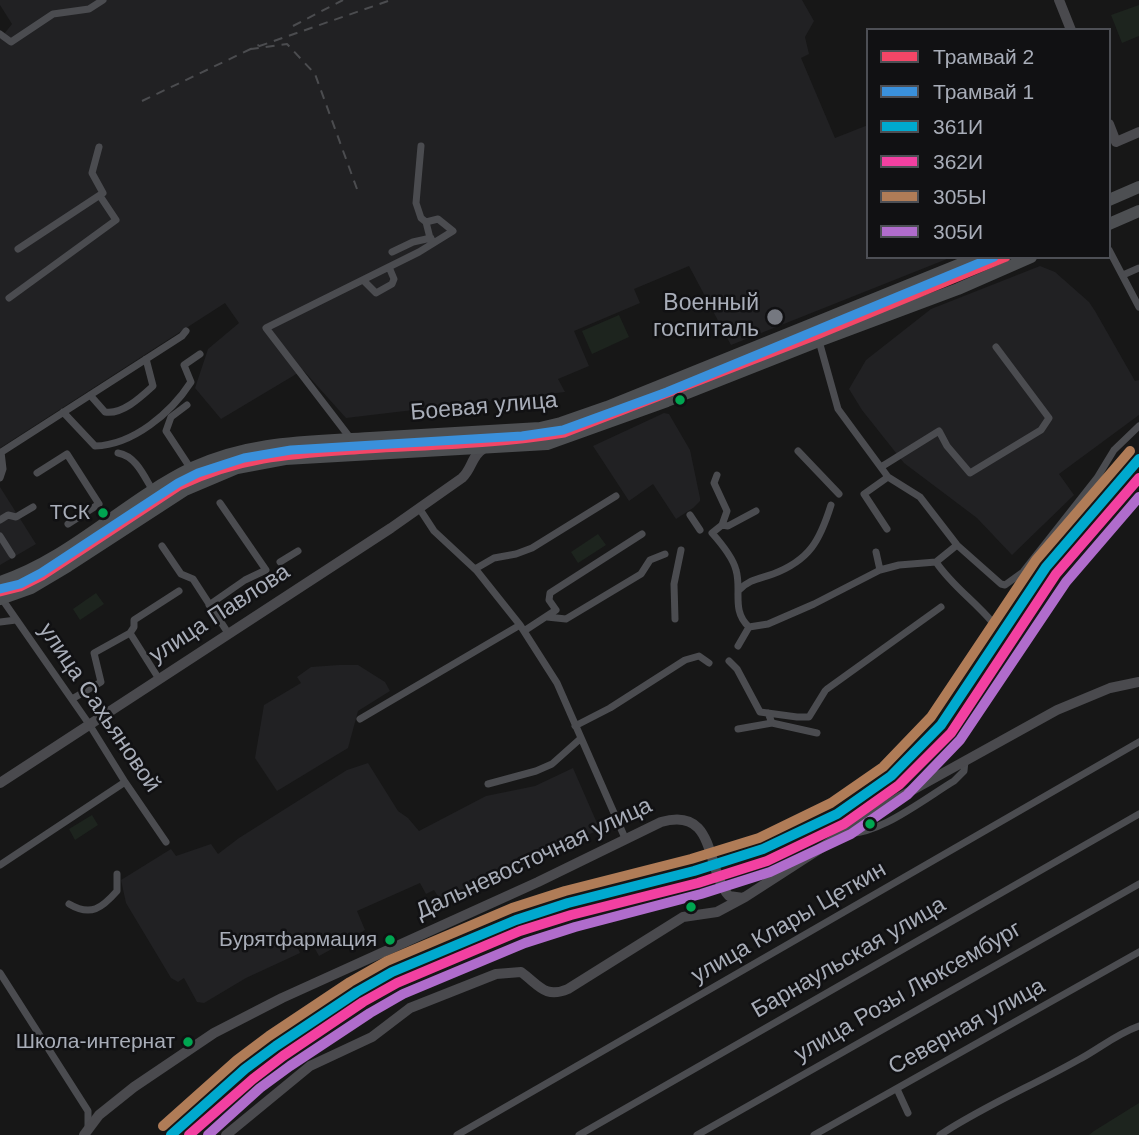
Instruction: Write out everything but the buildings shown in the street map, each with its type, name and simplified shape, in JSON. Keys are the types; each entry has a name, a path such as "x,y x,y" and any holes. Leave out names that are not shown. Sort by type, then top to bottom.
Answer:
{"main road":[{"path":"1111,199 1139,187"},
{"path":"1111,223 1139,211"},
{"name":"Боевая улица","path":"0,582 22,575 54,559 153,491 217,457 264,445 540,428 561,423 617,403 973,259"},
{"name":"Боевая улица","path":"1,598 31,588 185,490 237,468 285,459 547,444 958,289 1026,259"},
{"path":"813,325 819,341"}],"street":[{"path":"0,34 11,42 44,18 53,14 89,9 103,0"},
{"path":"1059,0 1070,28"},
{"path":"1111,129 1116,142 1139,132"},
{"path":"421,146 415,194 430,238"},
{"path":"18,249 100,196 102,189 92,173 99,147"},
{"path":"9,298 116,220 100,196"},
{"path":"351,439 266,328 389,267 453,231 438,219 426,222"},
{"path":"392,252 430,238 438,240"},
{"path":"1111,254 1139,307"},
{"path":"363,280 376,293 393,284 394,279 389,267"},
{"path":"1123,275 1139,268"},
{"path":"0,478 3,469 1,452 186,331"},
{"path":"819,341 838,409 888,477 920,497 957,545 1000,584 1010,583 1023,572 1097,478 1114,450 1139,426"},
{"path":"881,467 939,431 947,446 970,473 1041,430 1049,418 996,347"},
{"path":"63,412 95,446 105,446 125,439 146,428 183,393 191,382 184,365 200,354"},
{"path":"90,395 105,412 113,414 142,396 153,386 146,359"},
{"path":"187,405 171,417 166,431 191,469"},
{"name":"улица Павлова","path":"0,783 419,508 462,478 471,467 476,454 483,449"},
{"path":"459,450 468,454 470,460 467,472 462,478"},
{"path":"798,451 839,494"},
{"path":"118,453 128,455 153,491"},
{"path":"37,473 67,454 100,504 68,524"},
{"path":"717,475 715,483 727,510 722,524 712,533 736,570 740,590 737,608 743,622 749,627 768,624 814,604 880,570 899,565 936,562 957,545"},
{"path":"887,529 864,494 888,477"},
{"path":"475,569 494,558 532,548 616,496"},
{"path":"209,606 245,580 266,570 220,503"},
{"path":"740,590 748,581 775,573 811,552 823,532 831,505"},
{"path":"0,520 8,515 16,517 33,507"},
{"path":"419,508 434,531 475,569 522,628 557,683 625,838"},
{"path":"722,524 728,526 756,512"},
{"path":"690,515 700,530"},
{"path":"360,719 556,610 549,600 550,593 642,534"},
{"path":"0,536 12,555"},
{"path":"162,546 181,574 193,579 228,634"},
{"path":"675,619 674,584 681,550"},
{"path":"280,562 298,551"},
{"path":"876,552 880,570"},
{"path":"546,616 566,619 641,573 650,560 665,554"},
{"path":"936,562 960,592 976,602 993,623"},
{"path":"72,699 101,682 94,653 130,633 134,620 180,591"},
{"name":"улица Сахьяновой","path":"1,598 89,724 166,842"},
{"path":"729,661 737,669 760,712 809,716 826,690 941,607"},
{"path":"0,622 16,620"},
{"path":"738,646 749,627"},
{"path":"130,633 159,679"},
{"path":"575,726 610,708 685,660 699,656 709,663"},
{"path":"226,1135 310,1066 372,1037 410,1008 496,974 521,972 547,992 556,994 568,989 683,918 717,912 745,897 843,833 965,760 1056,710 1110,688 1139,682"},
{"path":"768,713 772,723"},
{"path":"738,729 772,723 817,733"},
{"path":"488,784 552,764 580,738"},
{"name":"улица Клары Цеткин","path":"457,1135 1139,742"},
{"path":"0,865 125,782"},
{"name":"Барнаульская улица","path":"579,1135 1139,814"},
{"name":"Дальневосточная улица","path":"86,1132 99,1115 136,1085 214,1033 672,818 690,822 705,837 722,888"},
{"path":"69,904 81,911 93,911 117,891 117,874"},
{"name":"улица Розы Люксембург","path":"697,1135 1139,884"},
{"path":"722,888 729,896 745,897"},
{"path":"717,912 722,900 722,888"},
{"name":"Северная улица","path":"814,1135 1139,952"},
{"path":"0,974 88,1111 99,1115"},
{"path":"940,1135 972,1114 1079,1060 1122,1032 1139,1026"},
{"path":"897,1089 908,1113"},
{"path":"86,1132 88,1111"}],"shaded area":[{"path":"0,0 802,0 814,21 805,37 809,54 801,58 835,138 866,126 866,259 947,259 731,345 689,266 634,289 640,303 574,331 589,366 558,379 565,392 346,418 303,370 221,419 195,388 208,349 239,323 225,303 0,448 0,39 12,24 0,5"},
{"path":"1139,5 1139,36 1122,43 1111,15"},
{"path":"1040,266 1055,272 1089,302 1095,311 1135,381 1139,380 1139,415 1059,474 1074,495 1012,555 977,518 904,463 849,389 866,360 931,309"},
{"path":"619,315 629,337 592,354 582,331"},
{"path":"664,413 669,414 690,450 700,498 693,508 676,519 653,484 629,501 593,446"},
{"path":"0,487 36,544 0,565"},
{"path":"598,534 606,545 578,563 571,552"},
{"path":"96,593 104,604 80,620 73,609"},
{"path":"358,665 385,682 390,691 358,711 348,748 277,791 255,758 264,705 301,683 297,677 311,667"},
{"path":"368,763 398,811 419,831 486,796 535,786 573,768 600,830 565,849 559,847 551,854 458,899 447,895 439,898 434,890 426,894 420,883 357,911 365,930 319,956 309,938 296,944 300,953 246,978 204,1003 197,1002 184,978 178,982 171,978 126,903 121,880 171,849 176,856 211,844 218,854 347,770"},
{"path":"92,815 98,825 75,840 69,829"},
{"path":"1139,1103 1139,1135 1089,1135 1094,1131"}],"railway":[{"path":"293,26 343,0"},
{"path":"357,189 315,74 287,44 251,49 391,0"},
{"path":"142,101 259,45"}],"tram line":[{"name":"1","path":"0,589 20,584 41,573 178,483 198,473 244,458 291,450 522,436 563,430 667,392 989,259"},
{"name":"2","path":"0,592 20,587 42,576 179,486 226,468 294,455 491,442 564,433 817,335 1001,259"}],"transit line":[{"name":"305Ы","path":"163,1126 237,1060 269,1036 350,982 387,961 512,908 759,838 831,803 883,767 931,717 1036,560 1130,451"},
{"name":"361И","path":"171,1135 245,1069 276,1046 392,972 516,920 763,849 837,814 891,776 941,725 1046,567 1139,459"},
{"name":"362И","path":"189,1135 283,1056 363,1002 397,983 520,931 571,915 698,883 767,861 844,824 899,785 951,733 1056,574 1139,478"},
{"name":"305И","path":"208,1135 260,1088 290,1066 403,994 525,943 770,872 851,834 907,795 960,740 1066,582 1139,497"}],"place":[{"name":"Военный госпиталь","path":"775,317"},
{"name":"ТСК","path":"103,513"},
{"name":"Бурятфармация","path":"390,940"},
{"name":"Школа-интернат","path":"188,1042"}]}
